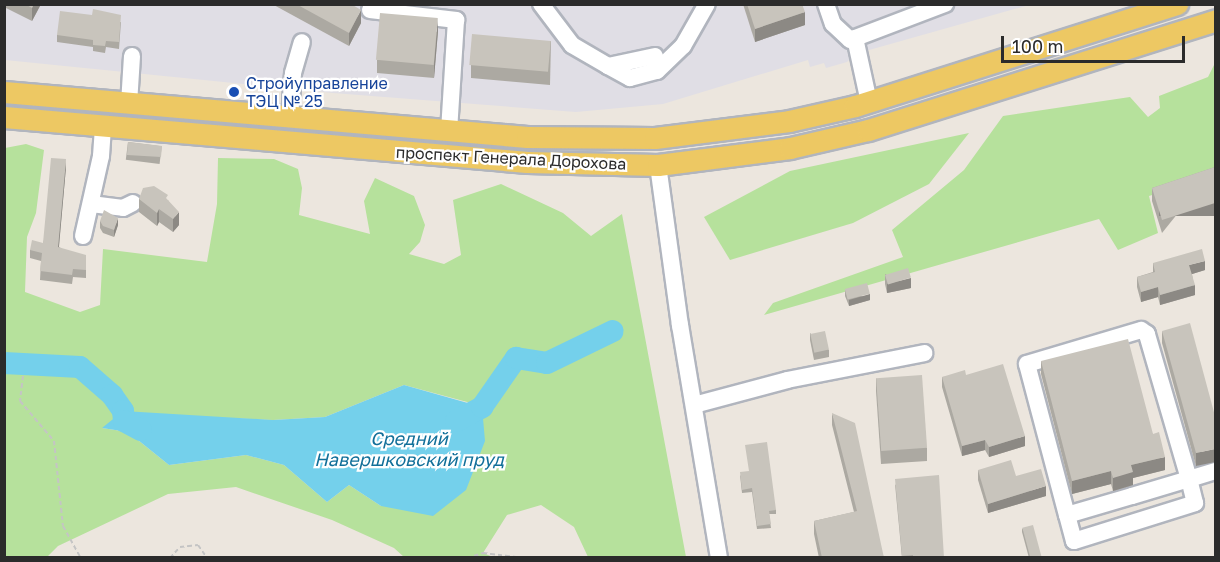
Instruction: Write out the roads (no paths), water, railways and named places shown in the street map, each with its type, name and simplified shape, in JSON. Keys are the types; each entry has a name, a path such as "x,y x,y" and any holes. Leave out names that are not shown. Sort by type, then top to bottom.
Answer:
{"main road":[{"name":"проспект Генерала Дорохова","path":"4,92 449,131 590,140 655,138 789,121 869,102 1177,4"},
{"name":"проспект Генерала Дорохова","path":"4,117 527,162 658,165 790,148 868,130 1215,20"}],"street":[{"path":"541,4 572,45 630,78 657,71 683,46 707,4"},
{"path":"826,4 833,24 850,40 945,4"},
{"path":"370,10 456,20 449,131"},
{"path":"855,39 869,102"},
{"path":"290,118 293,74 302,42"},
{"path":"129,104 132,56"},
{"path":"608,66 655,57"},
{"path":"83,236 103,126"},
{"path":"658,165 719,558"},
{"path":"90,204 123,208 133,203"},
{"path":"1141,330 1147,334 1189,479 1196,503 1074,540 1027,364 1141,330"},
{"path":"694,405 787,380 924,353"},
{"path":"1067,515 1215,471"}],"water":[{"name":"Средний Навершковский пруд","path":"404,385 482,407 485,441 466,490 433,516 381,506 349,485 327,502 284,465 246,455 169,465 128,432 102,428 123,411 273,420 325,417"}],"waterway":[{"path":"456,421 482,407 516,358 547,363 613,331"},
{"path":"4,363 80,367 112,395 123,411 124,421 141,430"}],"place":[{"name":"Стройуправление ТЭЦ № 25","path":"234,92"}]}
